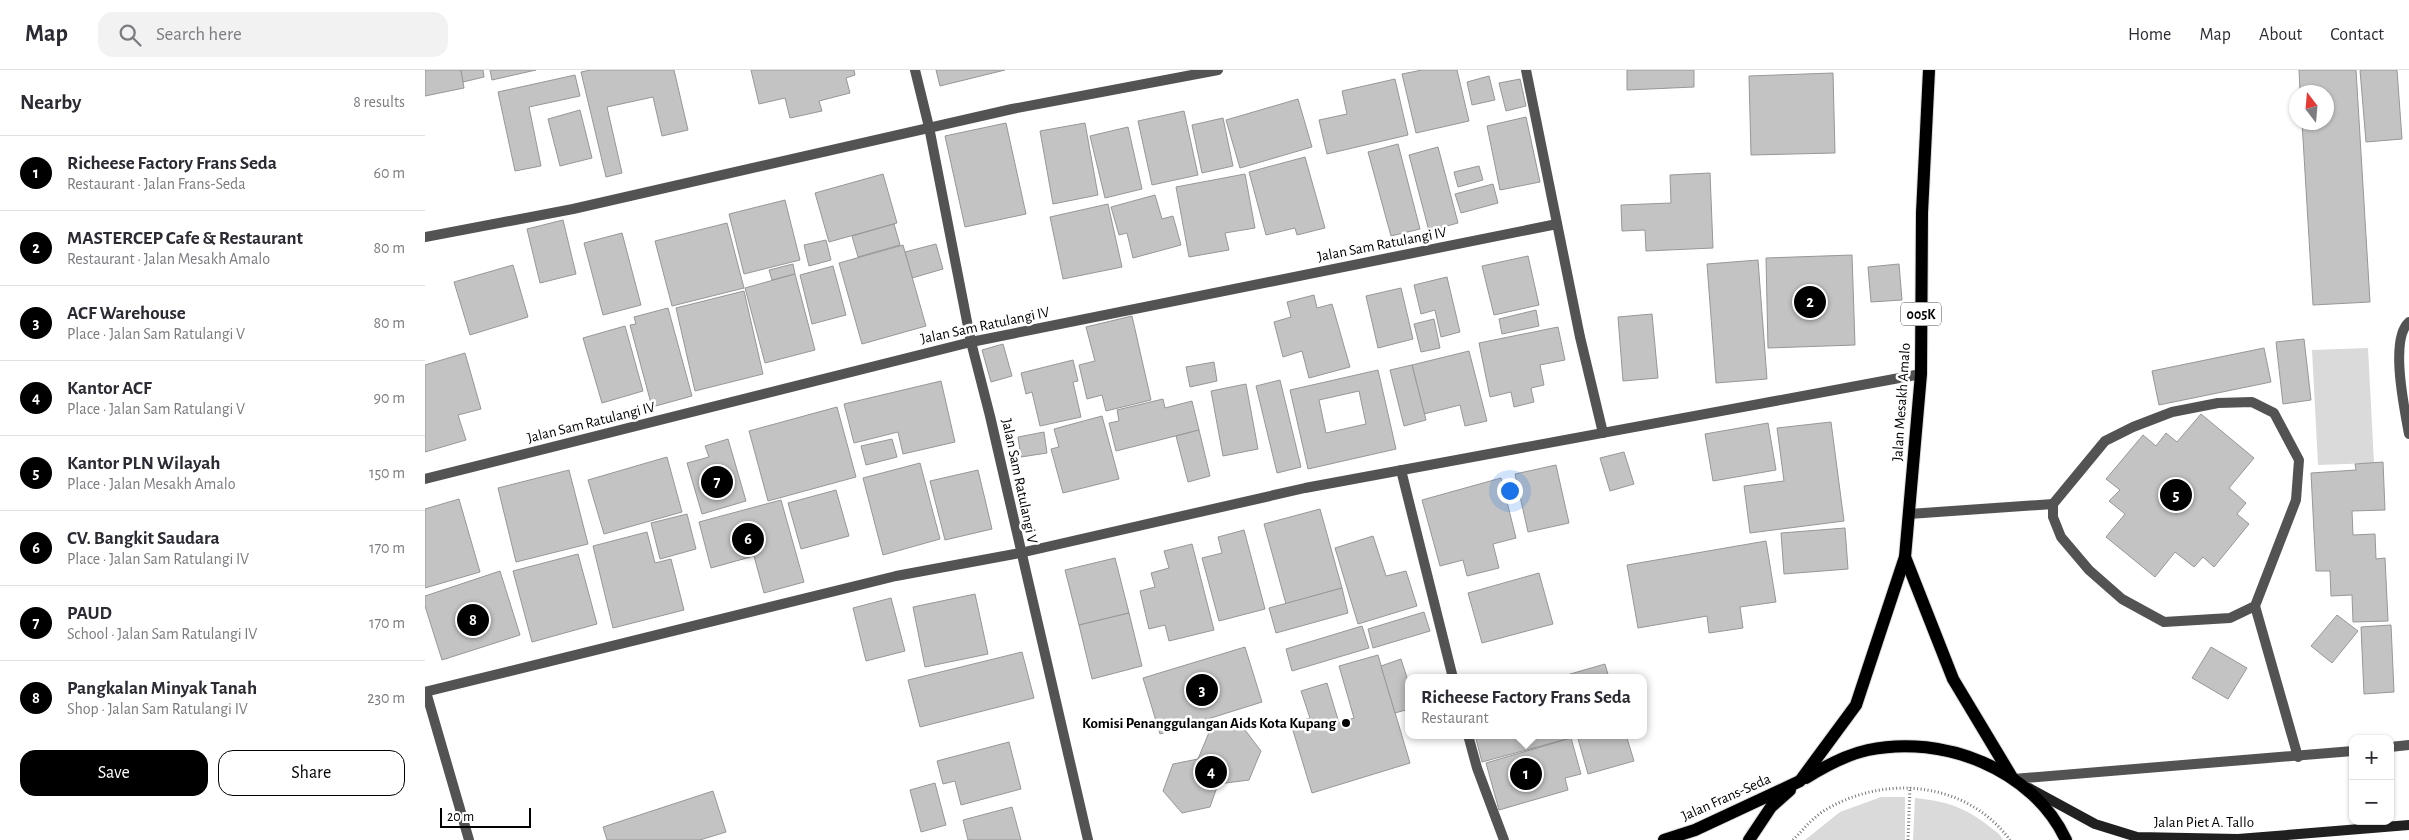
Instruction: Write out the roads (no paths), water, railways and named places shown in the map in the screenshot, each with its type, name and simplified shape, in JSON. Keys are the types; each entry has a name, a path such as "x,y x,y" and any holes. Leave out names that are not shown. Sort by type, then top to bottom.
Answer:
{"main road":[{"name":"Jalan Mesakh Amalo","path":"1799,781 1856,705 1905,557 1921,374 1922,213 1929,70"},
{"name":"Jalan Mesakh Amalo","path":"1905,557 1953,679 2013,779"},
{"path":"1749,840 1771,807 1799,781 1832,762 1868,750 1906,746 1953,752 1980,760 2013,779 2041,804 2066,840"},
{"name":"Jalan Piet A. Tallo","path":"2013,779 2095,824 2137,837 2238,839 2409,825"},
{"name":"Jalan Frans-Seda","path":"1664,840 1695,830 1799,781"}],"street":[{"name":"Jalan Sam Ratulangi V","path":"915,70 929,127 971,342 990,416 1088,840"},
{"path":"425,237 573,209 929,127 1218,70"},
{"path":"1526,70 1580,336 1603,433"},
{"name":"Jalan Sam Ratulangi IV","path":"425,479 971,342 1557,224"},
{"path":"2409,322 2406,324 2401,341 2398,374 2409,434"},
{"path":"469,840 426,692 896,576 1020,552 1305,488 1921,374"},
{"path":"2255,606 2230,618 2164,622 2122,599 2089,570 2061,538 2053,517 2053,504 2105,441 2133,427 2172,412 2218,403 2253,402 2274,413 2299,460 2296,500 2255,606 2298,757"},
{"path":"1401,470 1452,674"},
{"path":"1909,514 2053,504"},
{"path":"1470,739 1477,768 1504,840"},
{"path":"2394,747 2409,745"},
{"path":"2013,779 2349,751"}],"place":[{"name":"MASTERCEP Cafe & Restaurant","path":"1810,302"},
{"name":"PAUD","path":"717,482"},
{"name":"Kantor PLN Wilayah","path":"2176,495"},
{"name":"CV. Bangkit Saudara","path":"748,539"},
{"name":"Pangkalan Minyak Tanah","path":"473,620"},
{"name":"ACF Warehouse","path":"1202,690"},
{"name":"Komisi Penanggulangan Aids Kota Kupang","path":"1346,723"},
{"name":"Kantor ACF","path":"1211,772"},
{"name":"Richeese Factory Frans Seda","path":"1526,774"}]}
